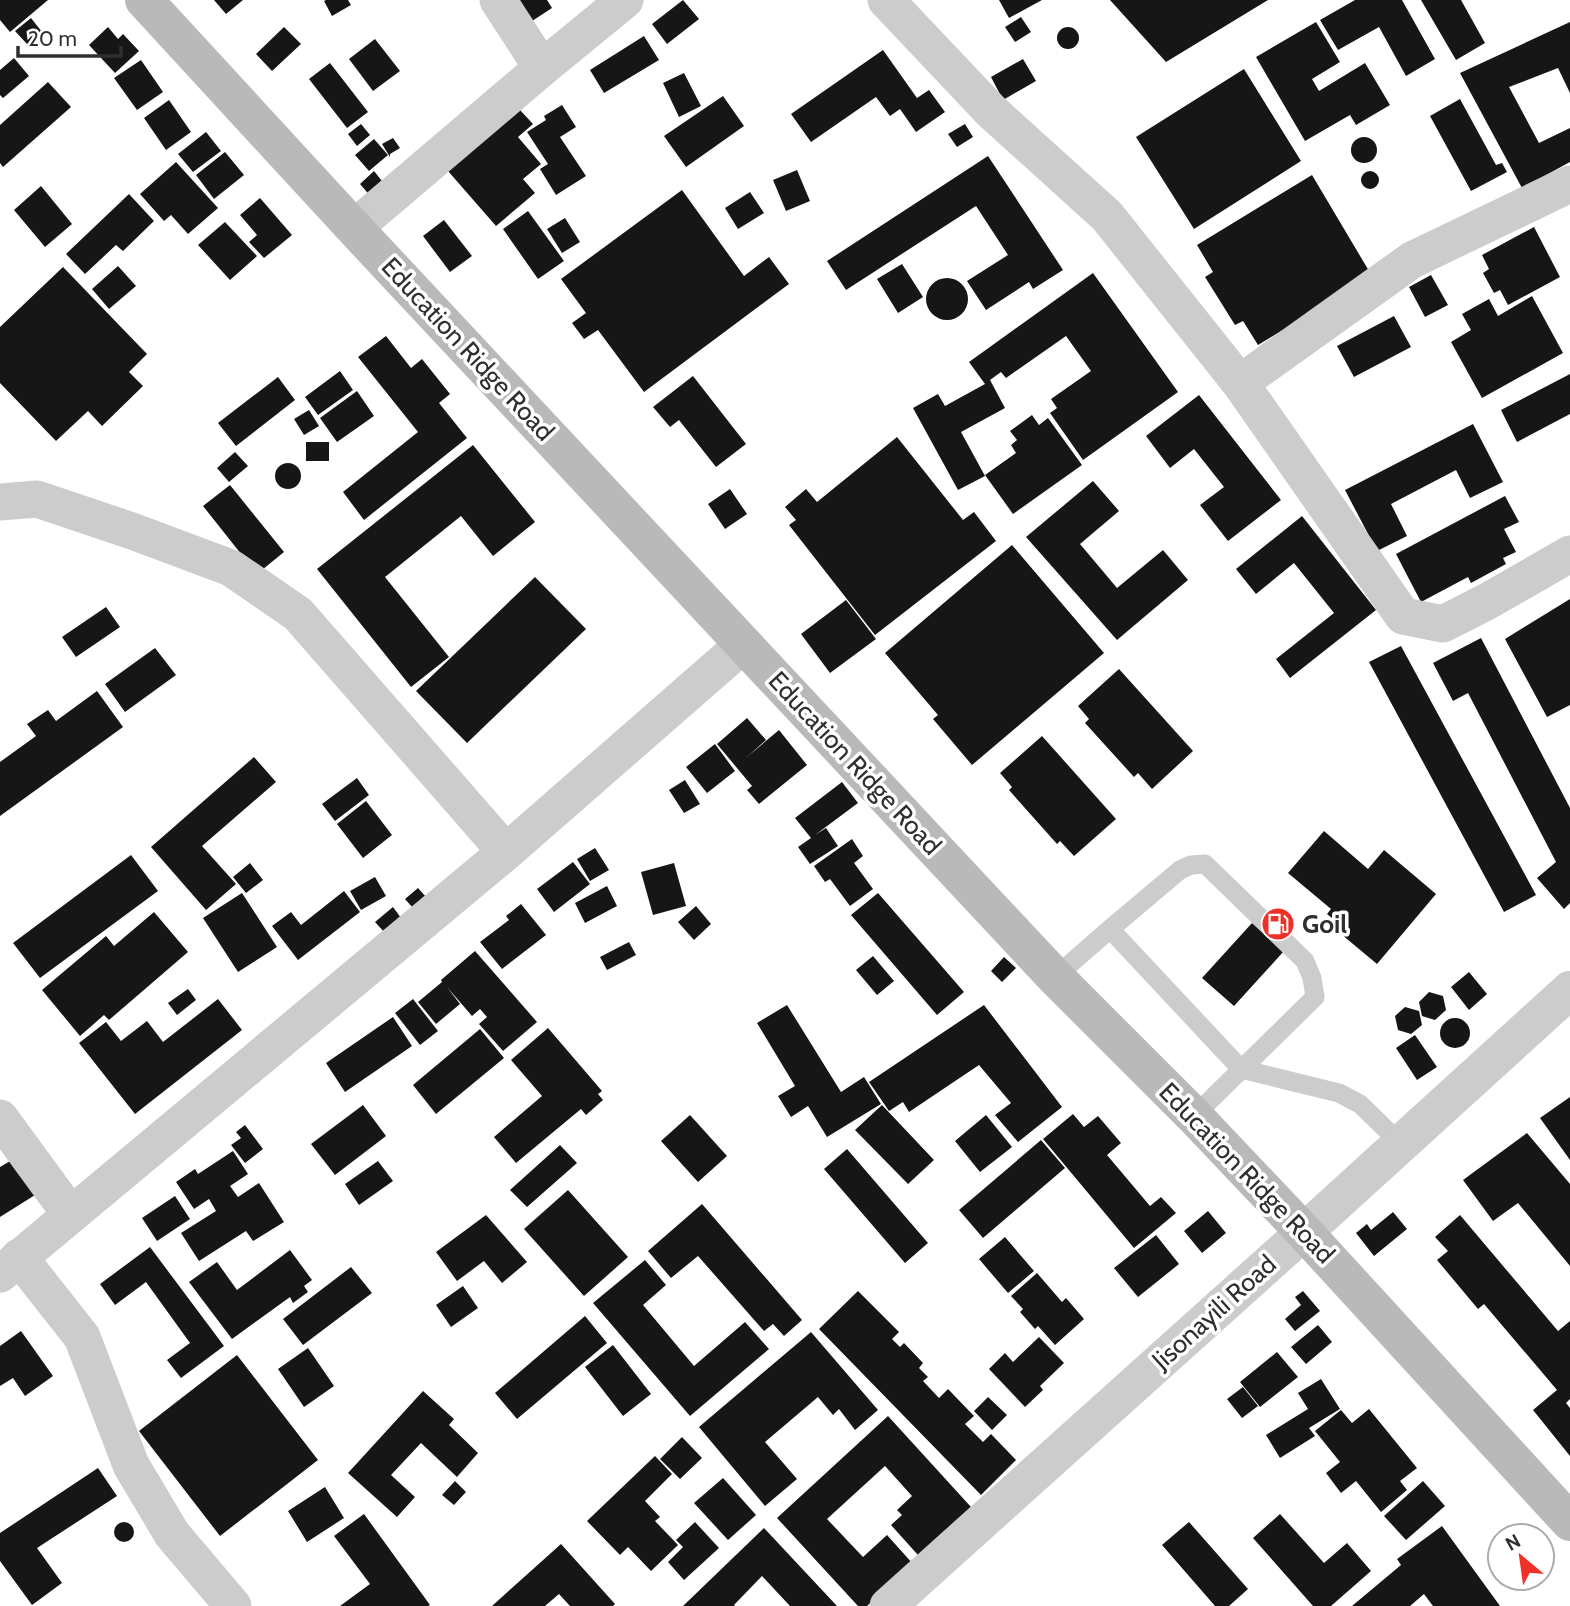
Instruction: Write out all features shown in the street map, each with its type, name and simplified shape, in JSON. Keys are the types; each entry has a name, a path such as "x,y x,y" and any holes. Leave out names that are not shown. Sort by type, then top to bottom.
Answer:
{"main road":[{"name":"Education Ridge Road","path":"144,0 1055,977 1194,1116 1304,1232 1570,1522"}],"street":[{"path":"498,0 542,68"},
{"path":"354,228 625,0"},
{"path":"886,0 991,111 1107,216 1240,383 1403,616 1443,624 1570,554"},
{"path":"1240,383 1412,260 1570,184"},
{"path":"0,502 37,499 132,531 231,568 287,606 298,614 506,852"},
{"path":"233,1606 172,1534 131,1465 82,1337 10,1266 506,852 744,644"},
{"name":"Jisonayili Road","path":"888,1606 1570,990"},
{"path":"0,1118 71,1215"}],"lane":[{"path":"1055,977 1180,870 1191,864 1205,864 1305,961 1312,978 1315,997 1194,1116"},
{"path":"1110,929 1241,1069 1339,1093 1360,1104 1401,1144"}],"building":[{"path":"0,0 48,0 10,32 0,20"},
{"path":"214,0 243,0 226,14"},
{"path":"348,0 351,5 332,16 324,1"},
{"path":"510,0 547,0 552,8 526,25"},
{"path":"683,0 699,19 667,44 652,24"},
{"path":"999,0 1042,0 1009,18"},
{"path":"1110,0 1268,0 1166,62"},
{"path":"1355,0 1402,0 1435,59 1406,76 1379,27 1338,50 1320,20"},
{"path":"1421,0 1461,0 1485,43 1456,60"},
{"path":"1021,17 1031,32 1015,42 1005,27"},
{"path":"31,18 42,32 27,44 15,31"},
{"path":"1316,22 1340,62 1312,79 1319,91 1365,63 1390,105 1356,125 1350,115 1305,141 1256,57"},
{"path":"1570,22 1570,93 1558,68 1509,87 1539,143 1570,128 1570,162 1522,188 1460,73"},
{"path":"108,27 118,39 123,34 139,51 115,73 89,45"},
{"path":"284,27 301,44 272,71 256,54"},
{"path":"1064,27 1072,27 1079,34 1079,42 1072,49 1064,49 1057,42 1057,34"},
{"path":"644,36 659,60 604,93 590,70"},
{"path":"375,39 400,71 373,91 349,59"},
{"path":"883,50 917,98 929,90 945,112 916,132 900,109 890,116 876,97 811,142 791,114"},
{"path":"14,58 29,76 3,98 0,95 0,70"},
{"path":"1023,59 1036,81 1003,100 991,77"},
{"path":"141,60 163,92 137,110 114,78"},
{"path":"330,63 368,112 347,128 309,79"},
{"path":"1244,69 1301,161 1194,229 1136,137"},
{"path":"684,73 701,106 679,117 663,83"},
{"path":"48,82 71,107 3,167 0,163 0,125"},
{"path":"723,96 744,126 686,167 664,136"},
{"path":"1460,99 1496,165 1502,163 1507,172 1471,191 1430,116"},
{"path":"169,100 191,132 166,150 144,118"},
{"path":"562,105 576,127 560,137 586,176 556,195 540,169 548,164 527,132 546,120 544,116"},
{"path":"520,110 533,124 518,137 541,164 523,179 535,193 496,226 448,171"},
{"path":"361,124 370,135 357,146 348,134"},
{"path":"965,124 973,137 957,147 948,134"},
{"path":"206,132 221,151 193,172 178,154"},
{"path":"1364,137 1373,141 1377,150 1373,159 1364,163 1355,159 1351,150 1355,141"},
{"path":"393,138 400,148 390,154 390,157 382,144"},
{"path":"374,139 388,155 369,171 355,155"},
{"path":"225,152 244,175 214,199 196,175"},
{"path":"988,156 1063,270 1033,289 1029,282 986,310 967,281 1008,255 976,206 846,290 827,261"},
{"path":"176,162 218,208 188,234 171,215 164,221 140,194"},
{"path":"797,170 810,201 786,211 773,180"},
{"path":"374,171 386,186 372,198 360,184"},
{"path":"1370,171 1376,174 1379,180 1376,186 1370,189 1364,186 1361,180 1364,174"},
{"path":"1312,175 1372,276 1258,345 1243,321 1235,325 1205,277 1213,272 1197,245"},
{"path":"41,186 72,224 45,247 14,210"},
{"path":"682,190 744,276 769,257 789,284 644,392 598,330 584,339 572,323 586,313 561,279"},
{"path":"750,192 764,213 738,229 725,208"},
{"path":"129,194 154,221 123,251 116,245 85,274 66,254"},
{"path":"260,198 292,235 264,258 249,242 257,235 240,215"},
{"path":"528,211 564,261 538,279 503,229"},
{"path":"565,218 580,242 562,253 547,229"},
{"path":"444,220 472,256 450,272 423,236"},
{"path":"225,222 257,256 230,280 198,245"},
{"path":"1534,227 1560,277 1508,305 1500,290 1494,293 1483,273 1489,269 1482,255"},
{"path":"902,264 923,297 898,313 877,279"},
{"path":"118,266 136,286 109,309 92,289"},
{"path":"63,267 147,354 129,372 143,386 102,426 88,411 56,441 0,383 0,327"},
{"path":"1093,273 1178,392 1083,460 1050,413 1057,408 1051,399 1091,371 1066,336 1006,378 1001,372 990,380 1005,408 961,432 985,476 958,490 913,408 938,394 945,406 985,384 969,362"},
{"path":"1431,275 1448,305 1425,317 1409,287"},
{"path":"947,278 962,284 968,299 962,314 947,320 932,314 926,299 932,284"},
{"path":"1532,296 1563,353 1482,398 1451,342 1471,330 1462,314 1489,299 1498,316"},
{"path":"1394,316 1411,347 1354,377 1337,346"},
{"path":"386,336 411,368 422,359 450,394 439,403 467,438 364,520 343,492 418,432 358,357"},
{"path":"340,371 353,390 318,415 305,397"},
{"path":"1570,374 1570,414 1517,442 1501,410"},
{"path":"693,376 746,444 716,467 679,420 670,427 653,407"},
{"path":"278,377 295,400 236,446 218,423"},
{"path":"357,391 374,416 337,442 320,418"},
{"path":"1199,395 1281,500 1228,541 1200,505 1224,487 1194,449 1170,468 1146,436"},
{"path":"309,410 319,426 304,435 294,419"},
{"path":"1032,415 1039,425 1048,418 1082,465 1013,514 985,475 1016,453 1011,445 1017,440 1010,431"},
{"path":"1473,424 1503,482 1470,498 1456,470 1391,504 1407,536 1377,551 1345,490"},
{"path":"897,437 963,520 974,512 996,541 875,635 789,525 796,520 785,507 806,489 817,502"},
{"path":"306,442 329,442 329,461 306,461"},
{"path":"473,445 535,522 493,556 461,516 385,577 449,657 411,687 317,569"},
{"path":"235,452 248,466 229,482 217,468"},
{"path":"288,463 297,467 301,476 297,485 288,489 279,485 275,476 279,467"},
{"path":"1093,481 1119,511 1080,544 1117,588 1163,550 1188,580 1117,640 1026,537"},
{"path":"230,485 284,552 257,574 203,506"},
{"path":"730,489 747,514 725,529 708,504"},
{"path":"1505,496 1519,522 1504,529 1516,552 1503,558 1506,564 1471,583 1468,577 1421,602 1396,554"},
{"path":"1302,516 1376,610 1290,678 1276,659 1334,613 1294,563 1256,594 1236,569"},
{"path":"1012,545 1104,653 972,765 933,719 938,715 885,653"},
{"path":"535,577 586,629 467,743 416,691"},
{"path":"1570,599 1570,705 1547,717 1505,639"},
{"path":"846,600 876,639 830,673 801,634"},
{"path":"106,607 120,627 76,657 62,637"},
{"path":"1481,638 1570,808 1570,903 1564,909 1537,878 1556,862 1468,693 1453,701 1433,663"},
{"path":"1401,646 1536,895 1504,912 1369,662"},
{"path":"155,648 176,675 125,712 105,684"},
{"path":"1119,669 1193,751 1152,789 1138,773 1134,777 1085,723 1089,719 1078,706"},
{"path":"97,691 123,727 0,816 0,762 36,736 27,724 48,710 56,721"},
{"path":"747,718 766,740 747,757 779,730 807,765 759,804 747,790 752,786 717,744"},
{"path":"1042,736 1116,819 1074,856 1060,841 1057,844 1009,790 1012,787 1000,773"},
{"path":"715,744 735,771 707,793 686,767"},
{"path":"254,757 276,782 202,846 236,884 206,910 151,847"},
{"path":"357,778 369,795 335,821 322,804"},
{"path":"685,780 700,804 684,813 669,790"},
{"path":"842,782 858,803 815,835 826,828 838,846 810,864 798,847 811,838 795,818"},
{"path":"366,801 392,835 363,858 337,824"},
{"path":"1324,831 1368,869 1384,850 1436,894 1377,964 1341,934 1345,929 1327,914 1331,909 1288,873"},
{"path":"852,839 863,856 854,863 873,889 850,906 830,879 825,882 814,866"},
{"path":"595,848 609,870 590,881 577,859"},
{"path":"131,855 158,891 40,978 13,943"},
{"path":"573,862 590,884 554,912 537,889"},
{"path":"250,863 263,880 246,893 233,877"},
{"path":"674,863 686,906 653,915 641,872"},
{"path":"375,877 386,896 361,910 350,891"},
{"path":"607,886 617,906 585,923 575,903"},
{"path":"418,888 426,897 413,908 405,899"},
{"path":"344,891 360,912 298,960 272,926 291,912 301,925"},
{"path":"242,893 277,947 238,972 203,918"},
{"path":"878,893 964,992 937,1015 851,915"},
{"path":"521,904 546,935 502,969 480,942 509,920 506,916"},
{"path":"696,906 711,924 694,940 678,922"},
{"path":"393,907 401,918 385,933 375,922"},
{"path":"154,912 188,952 109,1020 104,1015 80,1036 42,990 106,936 114,946"},
{"path":"1252,923 1284,951 1234,1006 1202,978"},
{"path":"629,942 636,955 607,970 600,957"},
{"path":"475,951 537,1022 503,1051 479,1024 487,1017 480,1009 472,1016 447,987 460,1004 436,1024 418,1002"},
{"path":"873,956 894,981 877,995 856,970"},
{"path":"1004,957 1016,968 1002,982 991,971"},
{"path":"1469,972 1487,994 1469,1010 1451,987"},
{"path":"188,989 196,1000 177,1015 168,1003"},
{"path":"1429,992 1443,996 1446,1010 1435,1020 1422,1016 1419,1002"},
{"path":"218,999 242,1030 135,1114 79,1043 106,1022 121,1041 147,1021 163,1042"},
{"path":"413,999 438,1031 420,1045 395,1013"},
{"path":"787,1005 841,1092 864,1077 881,1104 827,1137 808,1106 791,1117 778,1096 795,1086 757,1023"},
{"path":"984,1005 1062,1107 1018,1142 995,1115 1011,1103 979,1065 909,1112 903,1102 889,1111 869,1082"},
{"path":"1405,1007 1419,1011 1422,1025 1411,1034 1398,1030 1395,1016"},
{"path":"393,1017 412,1046 345,1092 326,1063"},
{"path":"1455,1018 1466,1022 1470,1033 1466,1044 1455,1048 1444,1044 1440,1033 1444,1022"},
{"path":"548,1028 602,1091 598,1094 603,1100 586,1115 581,1109 516,1163 494,1137 542,1096 511,1060"},
{"path":"480,1029 504,1058 436,1114 413,1085"},
{"path":"1415,1035 1437,1067 1417,1080 1396,1048"},
{"path":"1570,1097 1570,1160 1540,1118"},
{"path":"363,1105 386,1136 335,1175 311,1144"},
{"path":"882,1105 934,1160 908,1184 855,1130"},
{"path":"1073,1114 1084,1127 1098,1116 1121,1143 1107,1155 1150,1206 1161,1197 1176,1213 1134,1248 1043,1139"},
{"path":"690,1115 727,1156 698,1182 661,1141"},
{"path":"986,1115 1012,1147 980,1172 955,1141"},
{"path":"245,1125 263,1149 245,1163 231,1145 241,1138 236,1132"},
{"path":"1527,1133 1570,1184 1570,1266 1518,1203 1493,1221 1463,1180"},
{"path":"1041,1140 1065,1168 983,1238 959,1210"},
{"path":"560,1145 577,1163 527,1207 510,1190"},
{"path":"847,1149 928,1243 905,1263 824,1169"},
{"path":"233,1151 248,1174 230,1186 238,1197 259,1183 284,1222 253,1241 246,1231 199,1261 181,1233 216,1211 209,1199 194,1209 176,1182 195,1169 198,1174"},
{"path":"12,1160 35,1195 0,1217 0,1167"},
{"path":"378,1161 393,1181 359,1205 345,1184"},
{"path":"568,1190 628,1257 584,1296 524,1229"},
{"path":"175,1196 190,1219 157,1241 142,1218"},
{"path":"702,1204 802,1320 784,1336 773,1324 764,1331 698,1256 671,1278 648,1251"},
{"path":"1208,1211 1226,1233 1202,1253 1184,1231"},
{"path":"1393,1212 1407,1229 1374,1256 1356,1233 1367,1224 1371,1230"},
{"path":"486,1215 527,1262 502,1283 484,1261 457,1281 436,1252"},
{"path":"1460,1215 1558,1331 1570,1321 1570,1399 1566,1403 1570,1408 1570,1456 1533,1410 1557,1390 1484,1304 1478,1309 1437,1260 1448,1251 1435,1237"},
{"path":"1156,1235 1179,1264 1138,1297 1114,1268"},
{"path":"1005,1237 1034,1271 1008,1293 979,1259"},
{"path":"150,1247 224,1346 181,1378 167,1360 190,1343 146,1282 115,1305 100,1284"},
{"path":"290,1250 312,1280 304,1286 308,1292 293,1303 290,1297 232,1339 189,1282 217,1262 237,1290"},
{"path":"645,1260 666,1285 643,1305 694,1366 745,1322 769,1349 690,1416 593,1303"},
{"path":"351,1267 372,1293 303,1345 283,1319"},
{"path":"1037,1273 1062,1302 1066,1298 1084,1319 1055,1345 1038,1326 1035,1329 1020,1312 1023,1309 1011,1296"},
{"path":"463,1286 478,1308 451,1327 436,1305"},
{"path":"858,1291 899,1332 892,1339 900,1347 904,1343 923,1363 919,1368 928,1377 923,1381 939,1398 948,1389 974,1416 965,1424 983,1442 991,1434 1016,1460 981,1495 819,1329"},
{"path":"1303,1291 1320,1311 1295,1331 1285,1319 1301,1305 1295,1297"},
{"path":"585,1316 607,1343 517,1419 495,1393"},
{"path":"1318,1325 1332,1342 1306,1364 1291,1347"},
{"path":"21,1331 53,1376 25,1396 13,1378 0,1386 0,1346"},
{"path":"811,1332 878,1410 855,1430 839,1409 833,1415 818,1397 765,1442 797,1479 765,1506 699,1427"},
{"path":"1039,1337 1064,1363 1040,1386 1043,1390 1025,1407 989,1369 1005,1353 1013,1362"},
{"path":"613,1345 651,1394 623,1416 585,1367"},
{"path":"308,1348 334,1386 304,1407 278,1369"},
{"path":"1277,1352 1298,1377 1260,1407 1240,1382"},
{"path":"237,1355 318,1460 220,1536 139,1431"},
{"path":"1321,1379 1340,1409 1309,1428 1315,1436 1280,1458 1266,1435 1308,1409 1298,1393"},
{"path":"1243,1387 1258,1406 1242,1418 1227,1399"},
{"path":"423,1391 454,1419 449,1425 478,1453 457,1477 421,1443 391,1475 415,1497 397,1517 348,1473"},
{"path":"988,1397 1007,1415 992,1430 974,1411"},
{"path":"1369,1409 1417,1468 1400,1481 1407,1490 1381,1512 1356,1481 1341,1493 1326,1473 1340,1462 1315,1431 1341,1410 1352,1423"},
{"path":"888,1416 971,1507 918,1555 891,1525 902,1515 897,1510 912,1496 885,1466 827,1519 863,1557 887,1535 913,1564 867,1606 858,1606 777,1518"},
{"path":"682,1437 702,1458 680,1479 660,1459"},
{"path":"655,1456 672,1474 645,1501 660,1517 655,1521 678,1545 651,1571 628,1547 620,1555 587,1521"},
{"path":"98,1468 117,1496 37,1548 62,1583 32,1605 0,1561 0,1533"},
{"path":"723,1478 756,1515 728,1540 694,1503"},
{"path":"455,1481 466,1492 454,1505 442,1495"},
{"path":"1423,1481 1445,1506 1406,1540 1384,1516"},
{"path":"325,1487 344,1518 307,1542 288,1511"},
{"path":"364,1514 430,1605 340,1606 370,1584 334,1536"},
{"path":"1280,1514 1324,1563 1347,1543 1371,1571 1331,1606 1313,1606 1253,1538"},
{"path":"124,1522 131,1525 134,1532 131,1539 124,1542 117,1539 114,1532 117,1525"},
{"path":"695,1522 719,1548 684,1580 668,1562 683,1547 676,1540"},
{"path":"1189,1522 1248,1589 1229,1606 1215,1606 1162,1545"},
{"path":"1442,1526 1486,1587 1486,1592 1490,1592 1500,1606 1433,1606 1424,1594 1410,1606 1352,1606 1401,1565 1397,1559"},
{"path":"764,1528 837,1606 790,1606 762,1576 735,1606 683,1606"},
{"path":"561,1544 615,1604 613,1606 570,1606 559,1594 545,1606 492,1606"}],"place":[{"name":"Goil","path":"1278,924"}]}
